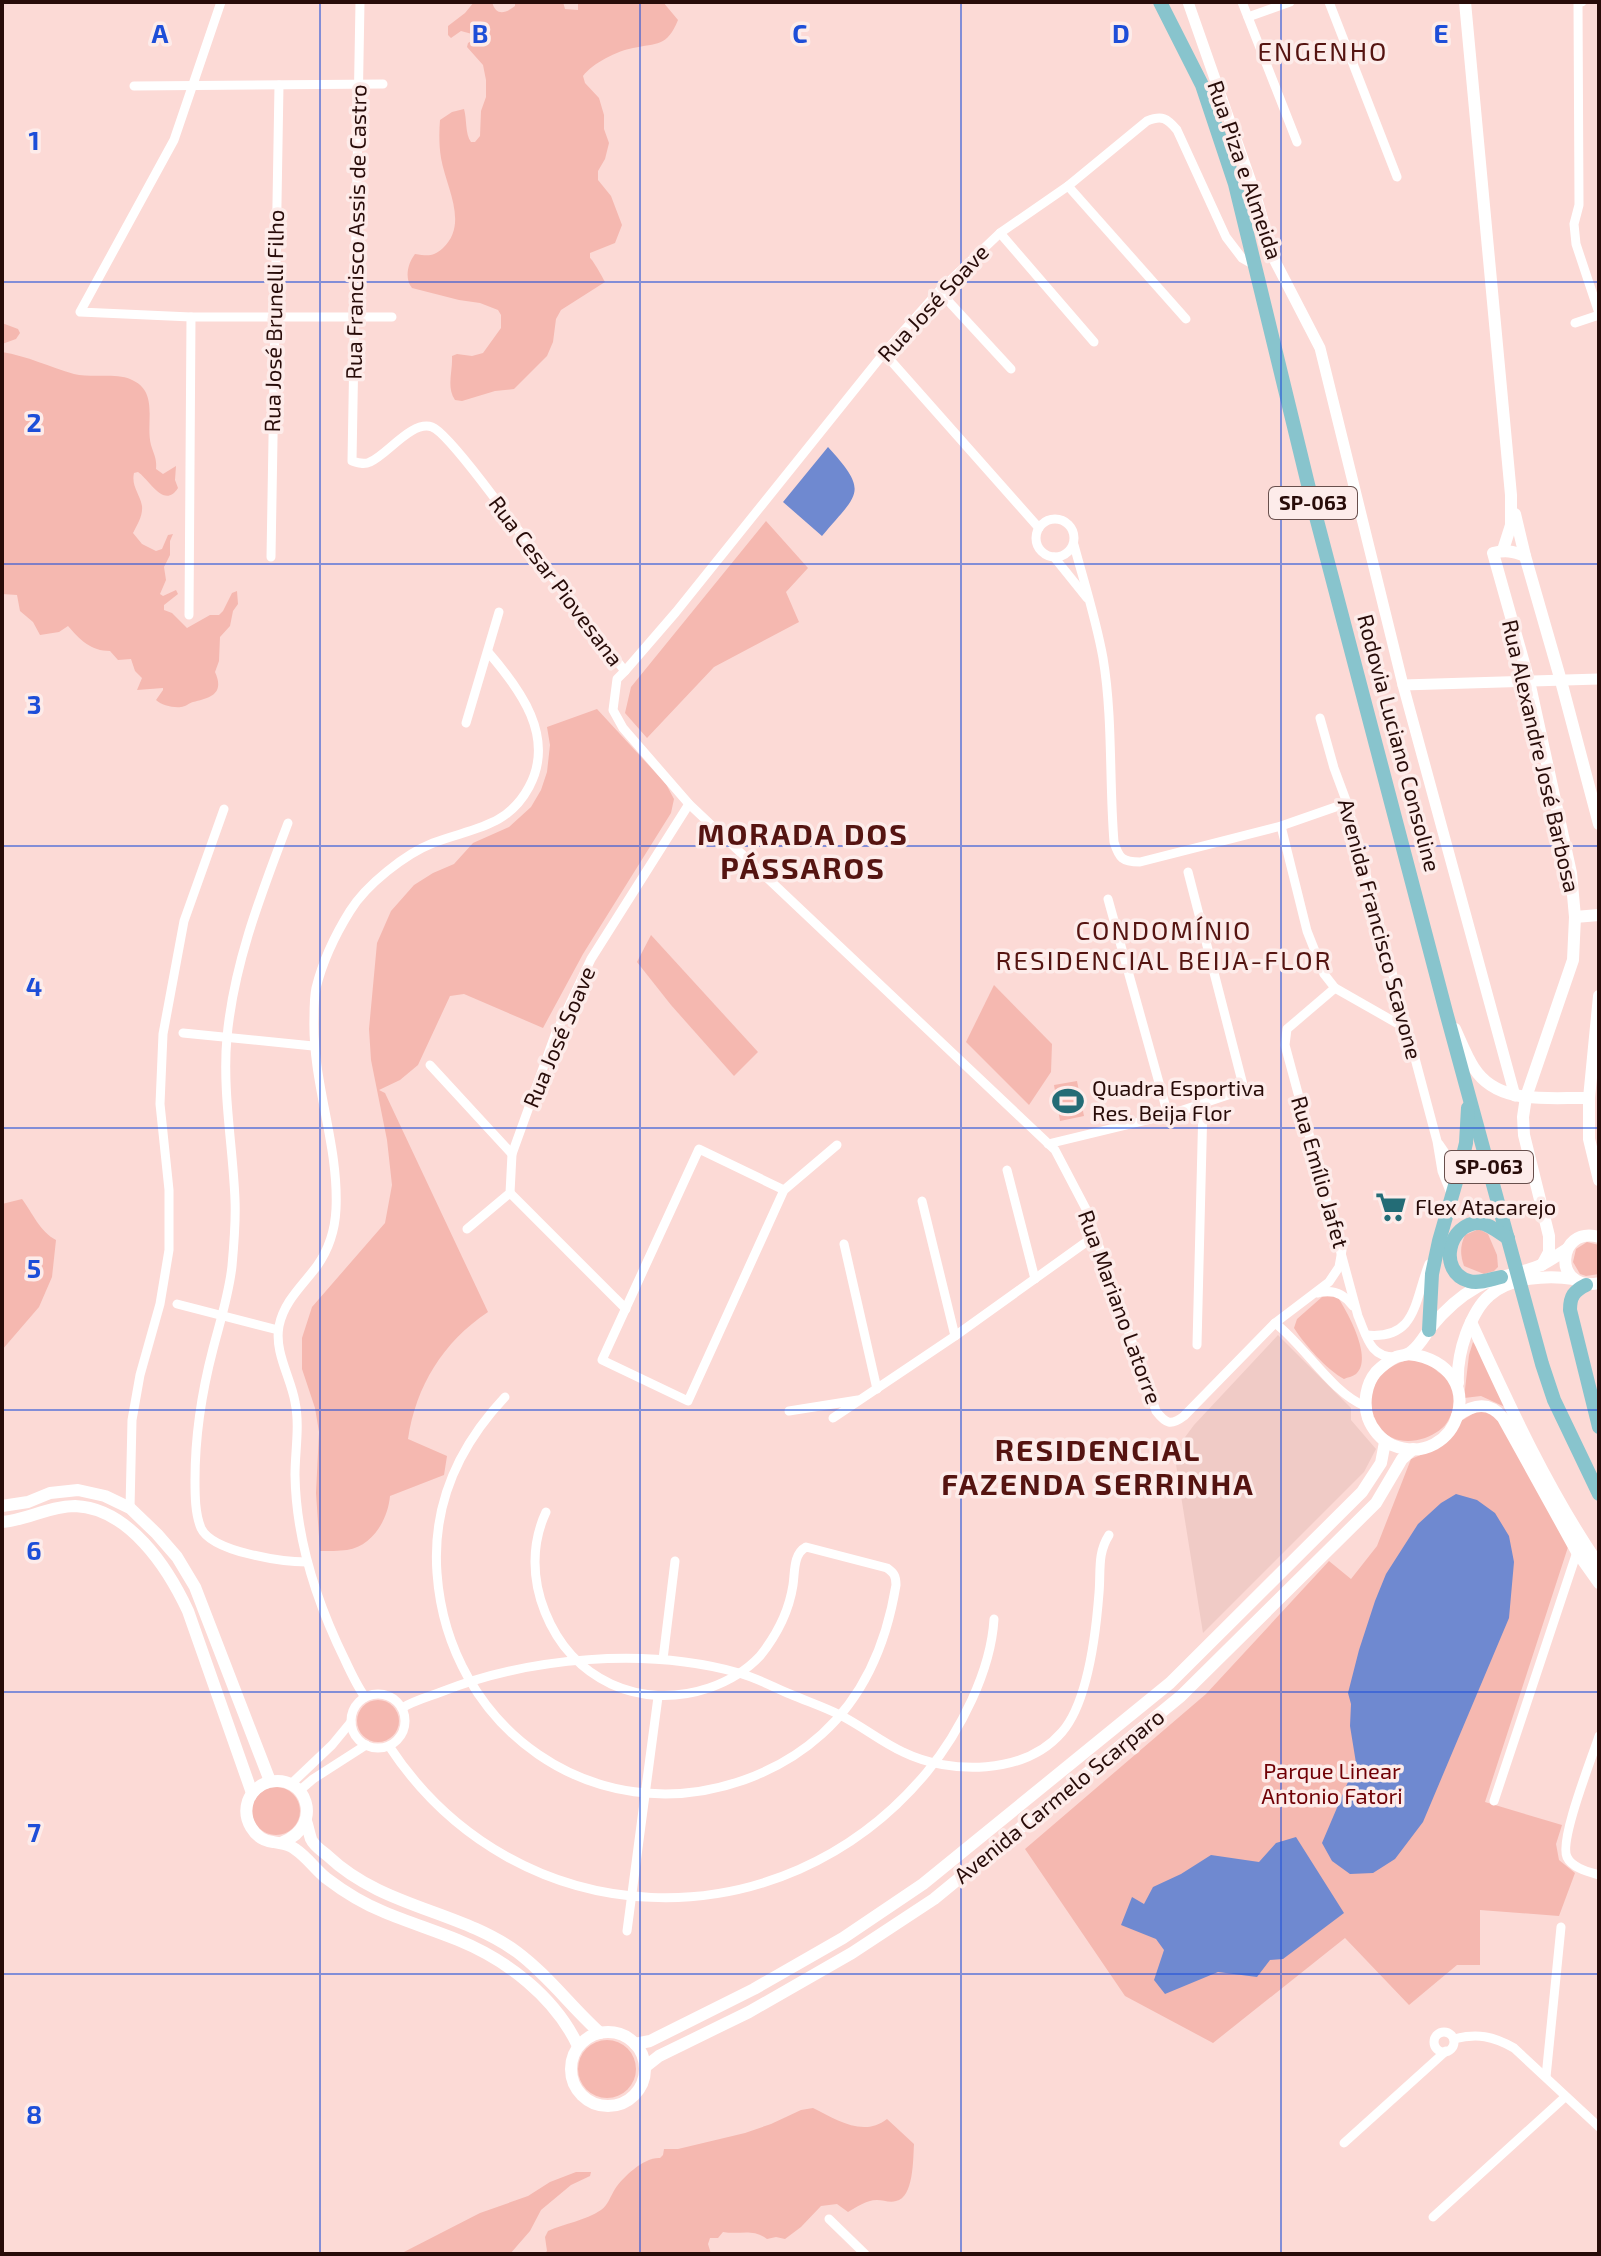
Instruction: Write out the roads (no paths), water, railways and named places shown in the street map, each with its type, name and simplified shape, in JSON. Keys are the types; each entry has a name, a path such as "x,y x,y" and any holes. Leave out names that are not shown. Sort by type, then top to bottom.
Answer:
{"main road":[{"name":"Rodovia Luciano Consoline","path":"1160,2 1202,85 1235,184 1311,495 1446,1012 1525,1299 1554,1400 1599,1494"},
{"path":"1465,2 1511,495 1511,525 1498,551 1513,551 1525,556"},
{"path":"1511,495 1599,824"},
{"name":"Rua Alexandre José Barbosa","path":"1498,551 1571,873 1575,917 1573,960 1521,1096 1524,1135 1549,1236 1549,1252 1542,1265"},
{"path":"1575,917 1599,915"},
{"path":"1598,1174 1589,1139 1599,996"},
{"path":"1446,1012 1474,1069 1497,1090 1521,1096 1594,1098"},
{"path":"1429,1330 1432,1274 1466,1143 1469,1095"},
{"path":"1510,1245 1488,1226 1466,1226 1453,1238 1449,1248 1452,1267 1468,1281 1501,1277 1542,1265 1580,1237 1597,1235"},
{"path":"1567,1249 1565,1265 1586,1282"},
{"path":"1459,1391 1452,1376 1441,1364 1410,1354 1396,1357 1372,1376 1366,1390 1365,1406 1369,1420 1385,1442 1413,1449 1439,1441 1450,1432 1457,1416 1460,1405 1459,1391 1457,1368 1471,1322 1489,1295 1502,1287 1540,1276 1586,1282"},
{"path":"1410,1354 1446,1310 1478,1287 1501,1277"},
{"path":"1586,1282 1573,1294 1570,1310 1599,1427"},
{"path":"1471,1322 1599,1583"},
{"path":"1457,1416 1475,1406 1496,1410 1581,1548 1599,1565"},
{"name":"Avenida Carmelo Scarparo","path":"635,2044 650,2041 754,1989 843,1938 935,1875 1170,1683 1362,1492 1381,1463 1385,1442"},
{"name":"Avenida Carmelo Scarparo","path":"645,2067 659,2056 749,2012 852,1953 934,1899 1181,1696 1376,1503 1402,1459 1413,1449"},
{"path":"2,1506 28,1502 50,1493 78,1490 105,1496 130,1508 157,1534 177,1557 195,1587 270,1781"},
{"path":"2,1522 60,1507 89,1508 120,1523 153,1552 176,1585 188,1611 252,1793"},
{"path":"270,1781 281,1781 295,1788 305,1800 307,1810 301,1831 283,1842 262,1839 254,1833 246,1813 252,1793 270,1781"},
{"path":"306,1821 312,1841 337,1865 378,1892 467,1925 515,1951 554,1984 600,2033"},
{"path":"283,1842 296,1849 327,1879 370,1907 460,1940 506,1965 543,1996 569,2027 578,2046"},
{"path":"612,2032 625,2036 635,2044 645,2067 637,2092 615,2105 603,2106 590,2102 580,2094 570,2070 578,2046 588,2037 612,2032"}],"street":[{"path":"221,2 174,140 80,312 191,317 392,317"},
{"name":"Rua Francisco Assis de Castro","path":"352,461 360,2"},
{"name":"Rua Piza e Almeida","path":"1188,2 1256,196 1274,259 1320,348 1403,685 1521,1096"},
{"path":"1242,2 1297,142"},
{"path":"1248,17 1290,2"},
{"path":"1329,2 1397,177"},
{"path":"1575,323 1599,314 1576,244 1574,224 1579,205 1578,3 1582,2"},
{"path":"134,86 383,84"},
{"name":"Rua José Brunelli Filho","path":"271,557 279,85"},
{"name":"Rua José Soave","path":"625,671 884,353 939,291 1000,233 1068,186 1147,121 1159,116 1168,119 1177,130 1226,237 1242,258 1256,266"},
{"path":"1068,186 1186,319"},
{"path":"1000,233 1094,342"},
{"path":"939,291 1011,369"},
{"path":"189,615 191,317"},
{"path":"884,353 1039,528"},
{"name":"Rua Cesar Piovesana","path":"352,461 362,464 371,462 421,427 431,426 442,434 466,461 625,671 617,679 613,710 623,728 689,804 1048,1144"},
{"path":"1074,545 1066,554 1047,556 1038,547 1039,528 1048,520 1061,519 1074,532 1074,545 1103,657 1114,842 1122,858 1140,862 1281,826 1347,803"},
{"path":"1054,557 1091,603"},
{"path":"466,723 499,612"},
{"path":"365,1697 336,1641 307,1562 296,1497 295,1401 280,1351 278,1330 289,1301 316,1267 328,1248 334,1230 336,1179 313,1046 315,990 329,947 353,906 389,868 431,844 487,826 510,814 530,786 538,757 537,731 524,697 488,652"},
{"path":"1403,685 1599,679"},
{"name":"Avenida Francisco Scavone","path":"1320,718 1347,803 1437,1141 1442,1171 1453,1198"},
{"name":"Rua José Soave","path":"510,1193 512,1154 555,1035 591,959 689,804"},
{"path":"130,1508 132,1420 140,1375 160,1304 169,1250 169,1190 160,1104 163,1034 184,921 224,809"},
{"path":"288,823 240,962 227,1038 235,1217 231,1270 201,1402 195,1465 201,1528 215,1542 264,1558 307,1562"},
{"path":"1281,826 1307,931 1324,974 1335,988 1407,1029"},
{"path":"1048,1144 1168,1115 1240,1091 1243,1085 1188,872"},
{"path":"1108,899 1168,1115"},
{"name":"Rua Emílio Jafet","path":"1335,988 1292,1023 1285,1034 1285,1045 1358,1316 1373,1350 1396,1357"},
{"path":"183,1033 313,1046"},
{"path":"430,1065 512,1154"},
{"path":"1197,1345 1203,1104"},
{"name":"Avenida Francisco Scavone","path":"1437,1141 1450,1160 1460,1168"},
{"name":"Rua Mariano Latorre","path":"1048,1144 1055,1150 1086,1209 1156,1411 1162,1419 1168,1423 1176,1422 1184,1416 1275,1323"},
{"path":"784,1190 699,1149 602,1360 688,1401 784,1190 837,1145"},
{"path":"1007,1170 1035,1279"},
{"path":"467,1229 510,1193 626,1309"},
{"path":"922,1201 955,1336"},
{"path":"833,1418 1096,1235"},
{"path":"1366,1335 1394,1333 1406,1325 1439,1241"},
{"path":"844,1244 877,1389"},
{"path":"1342,1250 1339,1267 1329,1282 1275,1323 1350,1400 1365,1406"},
{"path":"1313,1294 1331,1292 1341,1295 1358,1316"},
{"path":"177,1304 278,1330"},
{"path":"505,1397 483,1420 467,1445 449,1487 438,1532 437,1578 445,1623 469,1680 484,1704 508,1731 536,1754 587,1781 645,1794 671,1795 728,1785 780,1764 823,1734 861,1686 883,1639 896,1585 893,1572 812,1548 801,1549 797,1555 793,1589 786,1611 767,1645 742,1673 724,1683 678,1696 658,1697 609,1683 576,1661 545,1614 536,1580 536,1544 546,1512"},
{"path":"789,1411 861,1400"},
{"path":"402,1708 469,1680 522,1669 618,1658 663,1659 742,1673 840,1715 903,1753 934,1763 995,1766 1032,1754 1054,1740 1072,1718 1089,1667 1097,1618 1100,1552 1109,1535"},
{"path":"1494,1801 1581,1548"},
{"path":"663,1659 675,1561"},
{"path":"389,1746 431,1800 454,1822 487,1846 543,1875 571,1884 632,1895 685,1897 719,1893 788,1874 823,1858 887,1814 913,1789 934,1763 971,1700 990,1647 994,1619"},
{"path":"295,1788 351,1722 356,1705 365,1697 376,1694 388,1696 402,1708 405,1720 402,1733 389,1746 377,1748 366,1745 354,1733 351,1722"},
{"path":"627,1931 658,1697"},
{"path":"1599,1736 1568,1828 1565,1848 1573,1864 1599,1875"},
{"path":"295,1788 366,1745"},
{"path":"1546,2077 1561,1927"},
{"path":"1446,2051 1440,2051 1435,2046 1436,2036 1444,2032 1454,2039"},
{"path":"1454,2039 1469,2035 1497,2038 1514,2048 1599,2127"},
{"path":"1344,2143 1452,2048 1454,2039"},
{"path":"1433,2217 1565,2097"},
{"path":"829,2219 865,2254"}],"water":[{"path":"828,447 850,474 854,493 822,536 783,502"},
{"path":"1456,1494 1477,1500 1495,1513 1509,1536 1514,1562 1509,1618 1423,1822 1395,1859 1373,1873 1350,1874 1332,1861 1322,1843 1356,1763 1348,1693 1359,1650 1386,1574 1418,1524"},
{"path":"1296,1837 1344,1913 1283,1959 1270,1960 1257,1977 1218,1972 1165,1994 1154,1980 1164,1950 1156,1939 1121,1925 1132,1897 1144,1904 1153,1887 1211,1855 1259,1862 1276,1843"}],"place":[{"name":"Quadra Esportiva Res. Beija Flor","path":"1068,1101"},
{"name":"Flex Atacarejo","path":"1391,1207"}],"district":[{"name":"ENGENHO","path":"1323,52"},
{"name":"MORADA DOS PÁSSAROS","path":"803,852"},
{"name":"CONDOMÍNIO RESIDENCIAL BEIJA-FLOR","path":"1164,946"},
{"name":"RESIDENCIAL FAZENDA SERRINHA","path":"1098,1468"}],"park label":[{"name":"Parque Linear Antonio Fatori","path":"1332,1784"}]}
